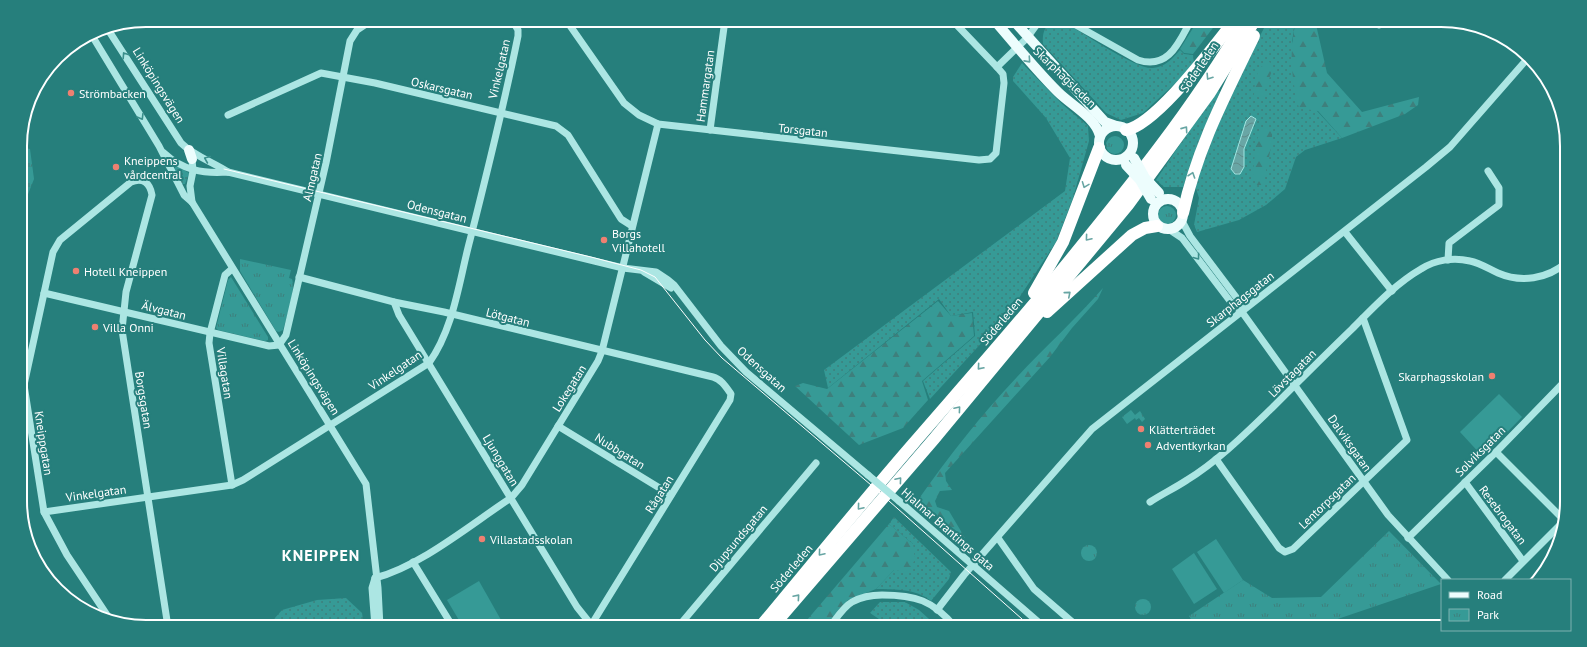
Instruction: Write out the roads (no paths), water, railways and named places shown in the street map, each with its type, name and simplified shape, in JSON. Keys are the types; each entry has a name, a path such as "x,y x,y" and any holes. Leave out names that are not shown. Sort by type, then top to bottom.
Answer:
{"highway":[{"path":"1121,128 1138,126 1152,115 1190,76 1229,27"},
{"name":"Söderleden","path":"778,620 865,519 1012,338 1154,156 1199,92 1240,27"},
{"name":"Söderleden","path":"766,620 912,445 1012,338 1128,206 1209,94 1251,27"},
{"path":"1182,217 1190,184 1203,143 1258,27"},
{"path":"1012,338 1063,242 1099,148"},
{"path":"1012,338 1132,235 1145,228 1157,226"}],"main road":[{"name":"Skarphagsleden","path":"1000,27 1059,93 1092,121 1099,130 1100,136"},
{"name":"Skarphagsleden","path":"1018,27 1105,122 1121,128"},
{"path":"1130,162 1104,156 1099,148 1100,136 1104,130 1121,128 1132,140 1130,162 1140,180 1159,197 1177,202 1181,206 1182,217 1178,226 1170,230 1157,226 1152,217 1152,210 1159,197"},
{"path":"1116,160 1126,157 1132,147"},
{"path":"1152,210 1159,197"}],"street":[{"name":"Almgatan","path":"279,345 286,335 319,194 352,37 362,27"},
{"name":"Vinkelgatan","path":"44,512 232,485 243,480 429,363 437,352 452,314 518,36 516,27"},
{"name":"Torsgatan","path":"571,27 624,104 639,115 658,124 979,160 990,159 996,153 1004,83 1003,74 997,67"},
{"name":"Hammargatan","path":"710,130 724,27"},
{"path":"959,27 997,67 1018,48 1035,27"},
{"path":"1079,27 1138,60 1148,63 1166,58 1176,46 1188,27"},
{"name":"Linköpingsvägen","path":"110,32 175,135 190,155 193,171 190,186 192,202"},
{"name":"Linköpingsvägen","path":"94,39 164,153 184,195 192,202 366,484 379,594 380,620"},
{"name":"Skarphagsgatan","path":"937,610 973,565 1092,429 1450,147 1526,62"},
{"name":"Oskarsgatan","path":"228,115 321,73 375,83 556,126 568,135 621,219 632,226"},
{"name":"Lokegatan","path":"376,578 392,573 414,562 511,498 522,485 598,361 602,351 658,124"},
{"name":"Odensgatan","path":"164,153 172,160 193,171 211,173 228,172 640,271 664,283 682,297 721,346 746,372 837,448"},
{"name":"Odensgatan","path":"190,155 214,162 228,172"},
{"path":"1448,260 1449,243 1499,205 1499,188 1488,171"},
{"name":"Kneippgatan","path":"27,371 53,252 60,240 131,182 138,179 146,181"},
{"name":"Borgsgatan","path":"146,181 151,187 152,195 126,292 122,330 167,620"},
{"name":"Dalviksgatan","path":"1182,217 1190,236 1239,301 1242,312"},
{"name":"Dalviksgatan","path":"1170,230 1182,238 1233,305 1242,312 1296,384 1364,481 1408,538 1447,579"},
{"path":"1344,232 1392,291"},
{"name":"Lövstagatan","path":"1150,502 1187,480 1216,459 1392,291 1422,268 1440,261 1471,261 1514,278 1529,279 1553,272 1560,267"},
{"name":"Villagatan","path":"232,269 225,275 210,333 209,343 232,485"},
{"name":"Lötgatan","path":"299,277 394,302 452,314 713,377"},
{"name":"Älvgatan","path":"44,293 210,333 269,346 279,345"},
{"name":"Ljunggatan","path":"394,302 399,315 577,607 587,620"},
{"name":"Lentorpsgatan","path":"1216,459 1279,548 1285,552 1293,549 1407,440 1363,318"},
{"name":"Rågatan","path":"596,620 730,400 731,394 726,387 713,377"},
{"name":"Solviksgatan","path":"1408,538 1496,452 1560,385"},
{"name":"Kneippgatan","path":"27,404 44,512 67,555 106,614"},
{"name":"Nubbgatan","path":"558,426 671,496"},
{"name":"Hjalmar Brantings gata","path":"837,448 1036,620"},
{"path":"1496,452 1559,515"},
{"name":"Djupsundsgatan","path":"684,620 816,463"},
{"name":"Resebrogatan","path":"1465,482 1523,561"},
{"path":"1506,579 1558,526"},
{"path":"998,538 1034,589 1070,620"},
{"path":"414,562 449,620"},
{"name":"Linköpingsvägen","path":"374,620 372,588 376,578"},
{"path":"835,620 844,608 852,602 862,598 879,595 913,596 925,601 948,620"}],"water":[{"path":"1251,116 1256,119 1244,149 1244,167 1240,174 1235,174 1231,169 1246,121"}],"tram line":[{"path":"224,169 591,257 641,270 655,277 705,340 722,358 871,485 1023,620"}],"place":[{"name":"Strömbacken","path":"71,93"},
{"name":"Kneippens vårdcentral","path":"116,167"},
{"name":"Borgs Villahotell","path":"604,240"},
{"name":"Hotell Kneippen","path":"76,271"},
{"name":"Villa Onni","path":"95,327"},
{"name":"Skarphagsskolan","path":"1492,376"},
{"name":"Klätterträdet","path":"1141,429"},
{"name":"Adventkyrkan","path":"1148,445"},
{"name":"Villastadsskolan","path":"482,539"}],"district":[{"name":"KNEIPPEN","path":"321,555"}]}
